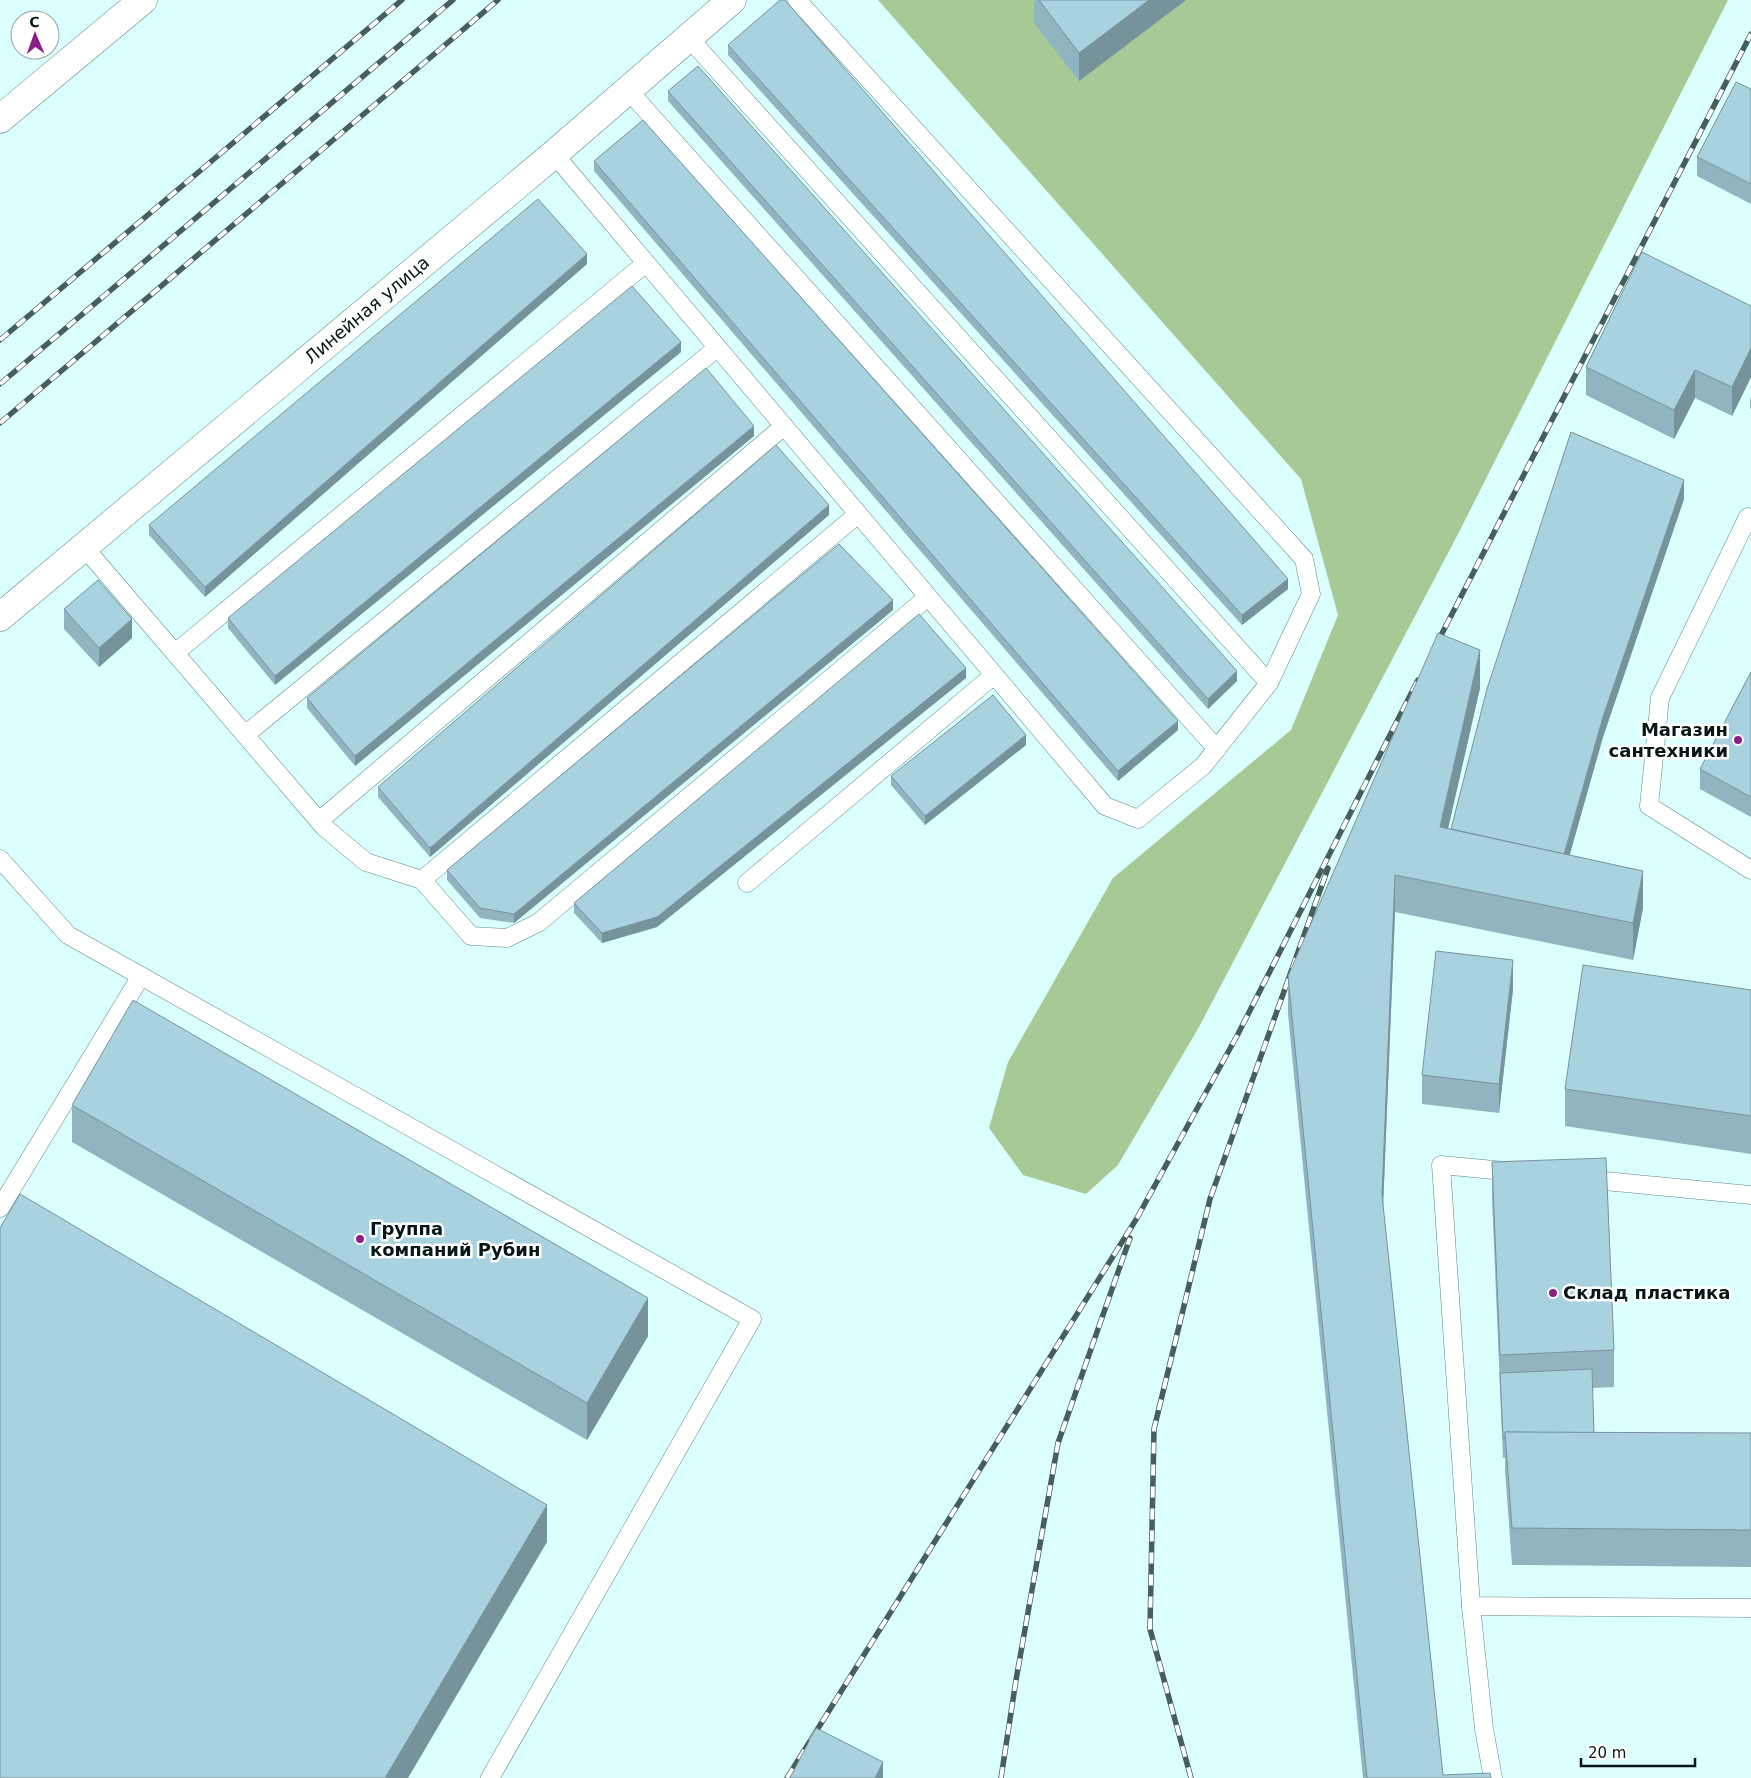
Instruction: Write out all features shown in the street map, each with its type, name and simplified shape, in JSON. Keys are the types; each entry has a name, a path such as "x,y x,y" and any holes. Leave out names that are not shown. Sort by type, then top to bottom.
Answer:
{"street":[{"path":"0,119 143,0"},
{"name":"Линейная улица","path":"0,617 554,154 732,0"}],"lane":[{"path":"554,154 1105,806 1138,819 1203,766 1269,683 1310,594 1304,560 796,0"},
{"path":"688,38 1269,683"},
{"path":"628,90 1217,749"},
{"path":"175,653 646,263"},
{"path":"245,734 717,348"},
{"path":"319,821 784,426"},
{"path":"422,880 858,514"},
{"path":"1751,518 1748,517 1660,698 1649,806 1751,870"},
{"path":"84,547 319,821 366,862 422,880 472,936 507,938 538,923 928,597"},
{"path":"747,883 994,675"},
{"path":"0,859 68,935 752,1319 490,1778"},
{"path":"0,1208 141,976"},
{"path":"1493,1778 1484,1729 1471,1606 1441,1165 1528,1173"},
{"path":"1567,1177 1751,1195"},
{"path":"1471,1606 1751,1608"}],"green space":[{"path":"878,0 1728,0 1457,536 1199,1027 1118,1165 1086,1194 1023,1175 989,1128 1008,1062 1113,878 1291,730 1338,615 1301,479"}],"building":[{"path":"780,0 785,0 1288,579 1242,615 728,45"},
{"path":"1039,0 1149,0 1079,53"},
{"path":"698,66 1237,671 1208,699 668,91"},
{"path":"1736,82 1751,89 1751,184 1697,157"},
{"path":"643,120 1178,721 1118,771 594,161"},
{"path":"538,199 587,254 205,587 149,525"},
{"path":"1642,252 1751,306 1751,348 1732,387 1695,370 1674,410 1586,367"},
{"path":"632,286 681,342 275,676 228,618"},
{"path":"706,368 754,426 355,756 307,698"},
{"path":"1571,432 1684,480 1603,717 1564,854 1451,829 1487,689"},
{"path":"776,445 829,505 430,848 378,787"},
{"path":"839,544 893,600 514,914 480,908 447,870"},
{"path":"98,580 132,619 99,648 64,609"},
{"path":"919,614 966,668 657,917 602,933 574,903"},
{"path":"1438,633 1480,650 1440,827 1643,871 1633,923 1395,875 1382,1195 1443,1775 1490,1773 1491,1778 1367,1778 1288,976"},
{"name":"Магазин сантехники","path":"1751,672 1751,797 1700,769"},
{"path":"993,695 1026,735 925,816 891,776"},
{"path":"1436,951 1513,960 1499,1084 1422,1075"},
{"path":"1583,965 1751,990 1751,1116 1565,1089"},
{"name":"Группа компаний Рубин","path":"133,1000 648,1298 587,1403 72,1105"},
{"name":"Склад пластика","path":"1606,1158 1614,1350 1500,1355 1492,1162"},
{"path":"20,1194 547,1505 385,1778 0,1778 0,1228"},
{"path":"1592,1369 1594,1433 1505,1432 1505,1438 1503,1438 1500,1373"},
{"path":"1505,1432 1751,1433 1751,1530 1512,1528"},
{"path":"816,1728 883,1762 875,1778 790,1778"}],"railway":[{"path":"0,340 402,0"},
{"path":"0,384 453,0"},
{"path":"0,423 498,0"},
{"path":"1435,647 1751,34"},
{"path":"787,1778 1137,1218 1238,1034 1418,680"},
{"path":"1191,1778 1150,1629 1154,1429 1210,1199 1328,868"},
{"path":"1001,1778 1016,1680 1058,1443 1130,1238"}],"place":[{"name":"Магазин сантехники","path":"1738,740"},
{"name":"Группа компаний Рубин","path":"360,1239"},
{"name":"Склад пластика","path":"1553,1293"}]}
